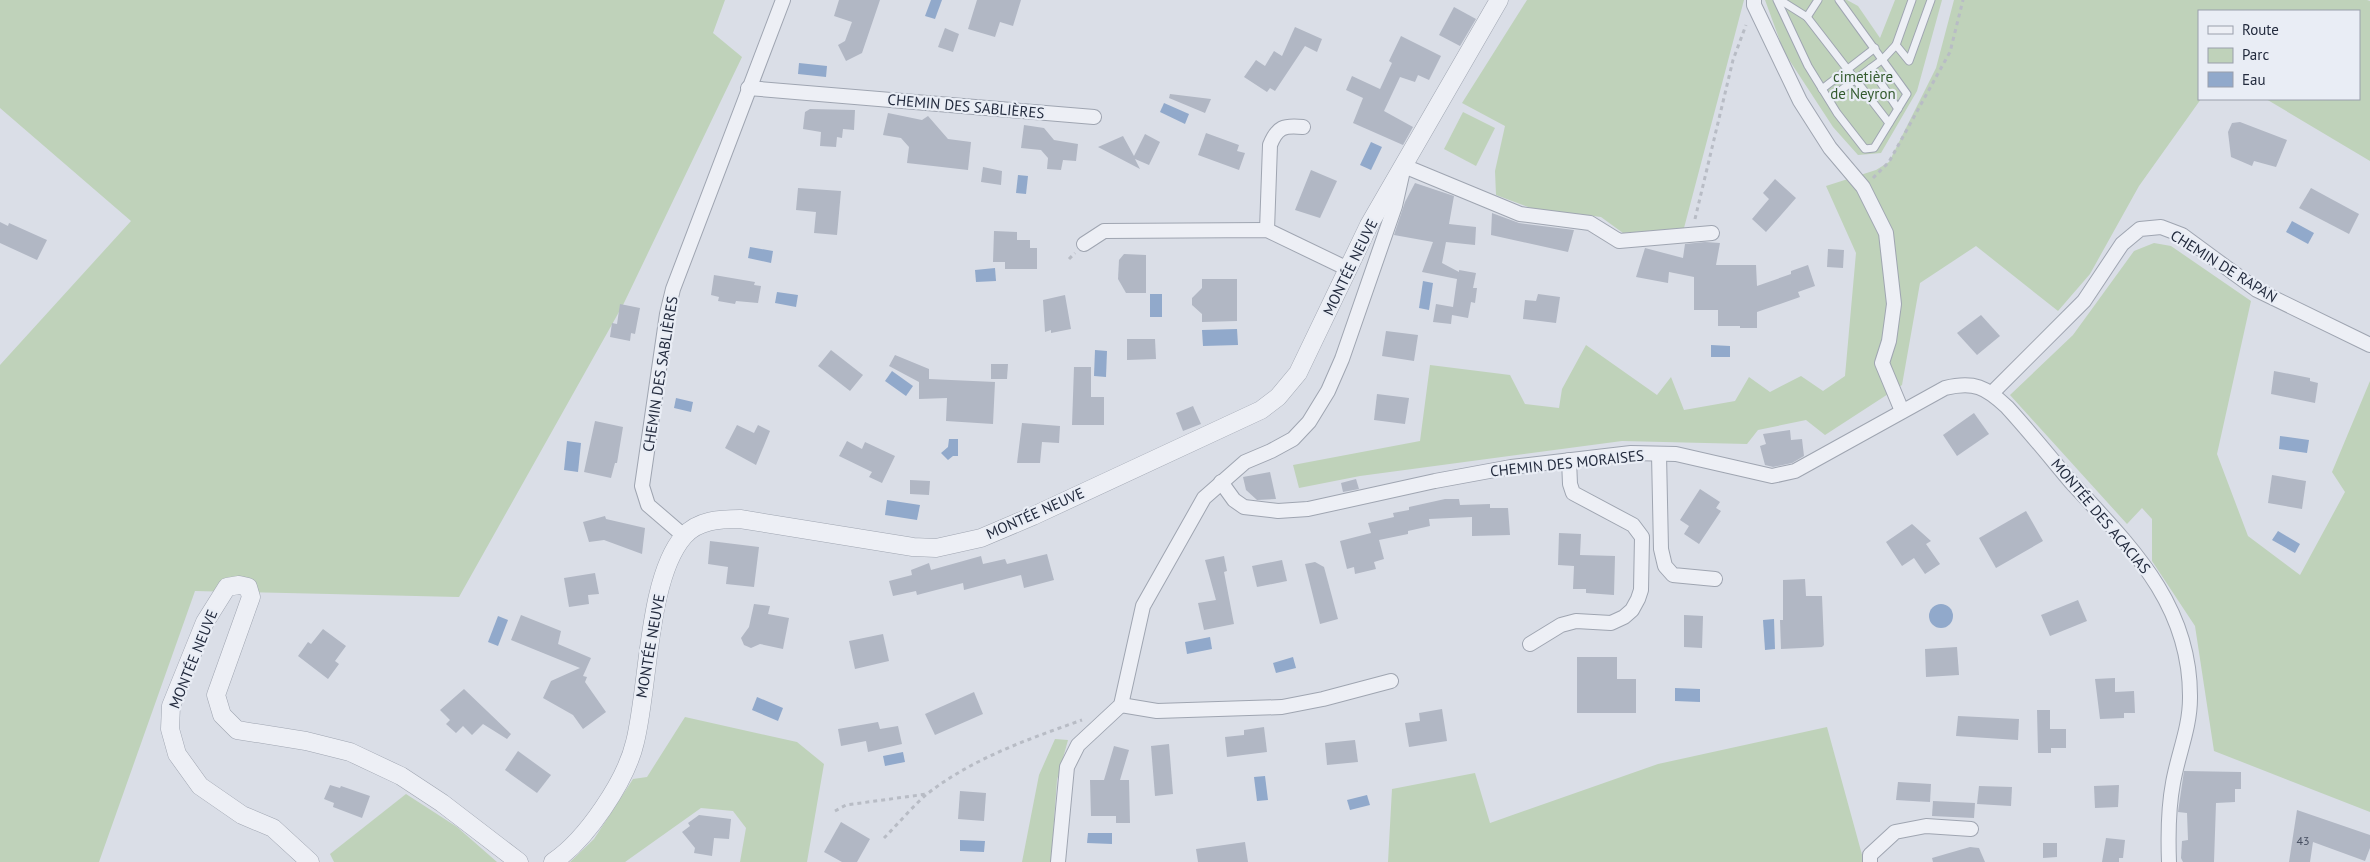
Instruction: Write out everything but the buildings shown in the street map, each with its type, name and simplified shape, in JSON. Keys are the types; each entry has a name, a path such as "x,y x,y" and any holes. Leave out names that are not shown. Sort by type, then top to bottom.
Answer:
{"street":[{"name":"CHEMIN DES SABLIÈRES","path":"684,536 648,505 642,486 667,314 673,289 782,0"},
{"name":"MONTÉE NEUVE","path":"553,862 570,850 589,828 624,770 635,742 660,589 673,552 684,536 704,523 720,519 740,519 913,547 936,548 990,534 1261,410 1278,397 1298,372 1369,225 1499,0"},
{"path":"1754,3 1800,101 1830,148 1863,187 1886,233 1894,304 1889,341 1882,363 1902,411"},
{"name":"CHEMIN DES SABLIÈRES","path":"748,88 1094,117"},
{"path":"1267,230 1270,146 1274,134 1288,126 1303,127"},
{"path":"1058,862 1067,766 1078,745 1121,705 1143,606 1204,498 1245,462 1271,452 1292,439 1309,422 1328,391 1342,359 1395,206 1404,166 1520,214 1590,223 1618,241 1712,233"},
{"name":"CHEMIN DE RAPAN","path":"1992,393 2084,301 2122,244 2140,229 2161,227 2182,235 2257,290 2370,346"},
{"path":"1084,244 1104,231 1267,230 1348,269"},
{"name":"CHEMIN DES MORAISES","path":"1217,485 1244,507 1278,511 1308,509 1435,481 1512,467 1630,453 1676,454 1772,476 1795,472 1945,388 1960,384 1976,385 1992,393"},
{"name":"MONTÉE DES ACACIAS","path":"1992,393 2018,419 2142,562 2166,598 2178,624 2187,662 2190,698 2185,742 2173,782 2168,822 2169,862"},
{"path":"1659,454 1661,549 1665,566 1673,575 1715,580"},
{"path":"1530,644 1561,625 1576,621 1611,623 1624,617 1632,610 1641,590 1642,537 1633,525 1573,493 1570,484 1569,460"},
{"name":"MONTÉE NEUVE","path":"310,862 273,828 242,815 200,786 177,754 170,729 171,706 204,622 227,587 239,585 248,588 251,597 216,695 222,715 237,730 306,741 350,752 401,776 450,809 519,862"},
{"path":"1121,705 1158,711 1282,707 1323,699 1392,681"},
{"path":"1870,862 1870,855 1895,832 1926,826 1971,829"}],"lane":[{"path":"1778,0 1807,17 1889,124"},
{"path":"1778,0 1808,66 1829,100 1865,149 1874,148 1907,94 1838,0"},
{"path":"1807,17 1818,0"},
{"path":"1829,100 1883,59 1896,45 1912,0"},
{"path":"1896,45 1909,61 1932,0"},
{"path":"1822,89 1875,48"},
{"path":"1871,68 1898,109"}],"path":[{"path":"1863,187 1889,162 1950,52 1963,0"},
{"path":"1692,234 1733,60 1754,3"},
{"path":"884,838 927,794 1010,746 1088,718"},
{"path":"835,811 846,805 927,794"}],"green space":[{"path":"0,0 725,0 713,33 742,57 624,303 459,597 195,591 99,862 0,862 0,365 131,221 0,108"},
{"path":"1527,0 1744,0 1684,228 1623,233 1601,217 1531,208 1496,195 1495,171 1505,126 1462,103"},
{"name":"cimetière de Neyron","path":"1765,0 1847,0 1858,6 1880,38 1895,0 1942,0 1917,91 1881,153 1858,155 1833,127 1784,52"},
{"path":"1954,0 2367,0 2370,1 2370,161 2268,100 2360,100 2360,10 2198,10 2198,100 2200,100 2139,186 2090,274 2058,311 1976,246 1920,283 1902,385 1825,435 1806,420 1758,430 1747,444 1622,441 1360,476 1299,488 1293,465 1420,441 1430,365 1510,375 1525,404 1559,408 1562,389 1586,345 1657,395 1671,377 1684,410 1735,401 1749,377 1770,392 1801,376 1823,391 1845,376 1856,253 1826,186 1876,170 1889,162 1936,68"},
{"path":"1463,112 1495,128 1476,166 1444,149"},
{"path":"2154,243 2171,246 2251,301 2217,454 2248,536 2300,575 2345,492 2332,472 2370,381 2370,812 2214,751 2195,626 2152,561 2152,519 2142,508 2127,524 2010,395 2073,335 2134,251"},
{"path":"685,717 797,742 824,764 807,862 740,862 746,828 733,811 701,808 625,862 570,862 594,839 633,779 647,777"},
{"path":"1827,727 1864,862 1388,862 1392,789 1475,773 1490,823 1658,764"},
{"path":"1055,739 1068,740 1057,780 1051,862 1022,862 1039,775"},
{"path":"406,794 457,827 497,862 334,862 330,854"}],"water":[{"path":"931,0 942,0 935,19 925,16"},
{"path":"799,63 827,66 826,77 798,74"},
{"path":"1164,103 1189,114 1185,124 1160,112"},
{"path":"1371,142 1382,147 1371,170 1360,165"},
{"path":"1018,175 1028,176 1026,194 1016,193"},
{"path":"2292,221 2314,233 2308,244 2286,232"},
{"path":"750,247 773,251 771,263 748,258"},
{"path":"995,268 996,281 976,282 975,270"},
{"path":"1423,281 1433,283 1429,310 1419,308"},
{"path":"777,292 798,295 796,307 775,303"},
{"path":"1150,294 1162,294 1162,317 1150,317"},
{"path":"1237,329 1238,345 1203,346 1202,330"},
{"path":"1711,345 1730,346 1730,357 1711,357"},
{"path":"1095,350 1107,351 1106,377 1094,376"},
{"path":"892,371 913,386 906,396 885,381"},
{"path":"676,398 693,402 691,412 674,408"},
{"path":"2280,436 2309,440 2307,453 2279,449"},
{"path":"949,439 958,439 958,456 953,456 948,460 941,453 948,447"},
{"path":"567,441 581,443 578,472 564,470"},
{"path":"887,500 920,505 917,520 885,515"},
{"path":"2278,531 2300,544 2295,553 2272,540"},
{"path":"1941,604 1946,605 1952,611 1952,621 1946,627 1941,628 1936,627 1930,621 1929,616 1930,611 1936,605"},
{"path":"498,616 508,620 498,646 488,642"},
{"path":"1774,619 1775,649 1765,650 1763,620"},
{"path":"1210,637 1212,649 1187,654 1185,642"},
{"path":"1293,657 1296,668 1276,673 1273,663"},
{"path":"1675,688 1700,689 1700,702 1675,701"},
{"path":"757,697 783,708 778,721 752,710"},
{"path":"903,752 905,762 885,766 883,756"},
{"path":"1265,776 1268,800 1257,801 1254,777"},
{"path":"1367,795 1370,805 1350,810 1347,800"},
{"path":"1088,833 1112,833 1112,844 1087,843"},
{"path":"960,840 985,841 984,852 960,851"}]}
